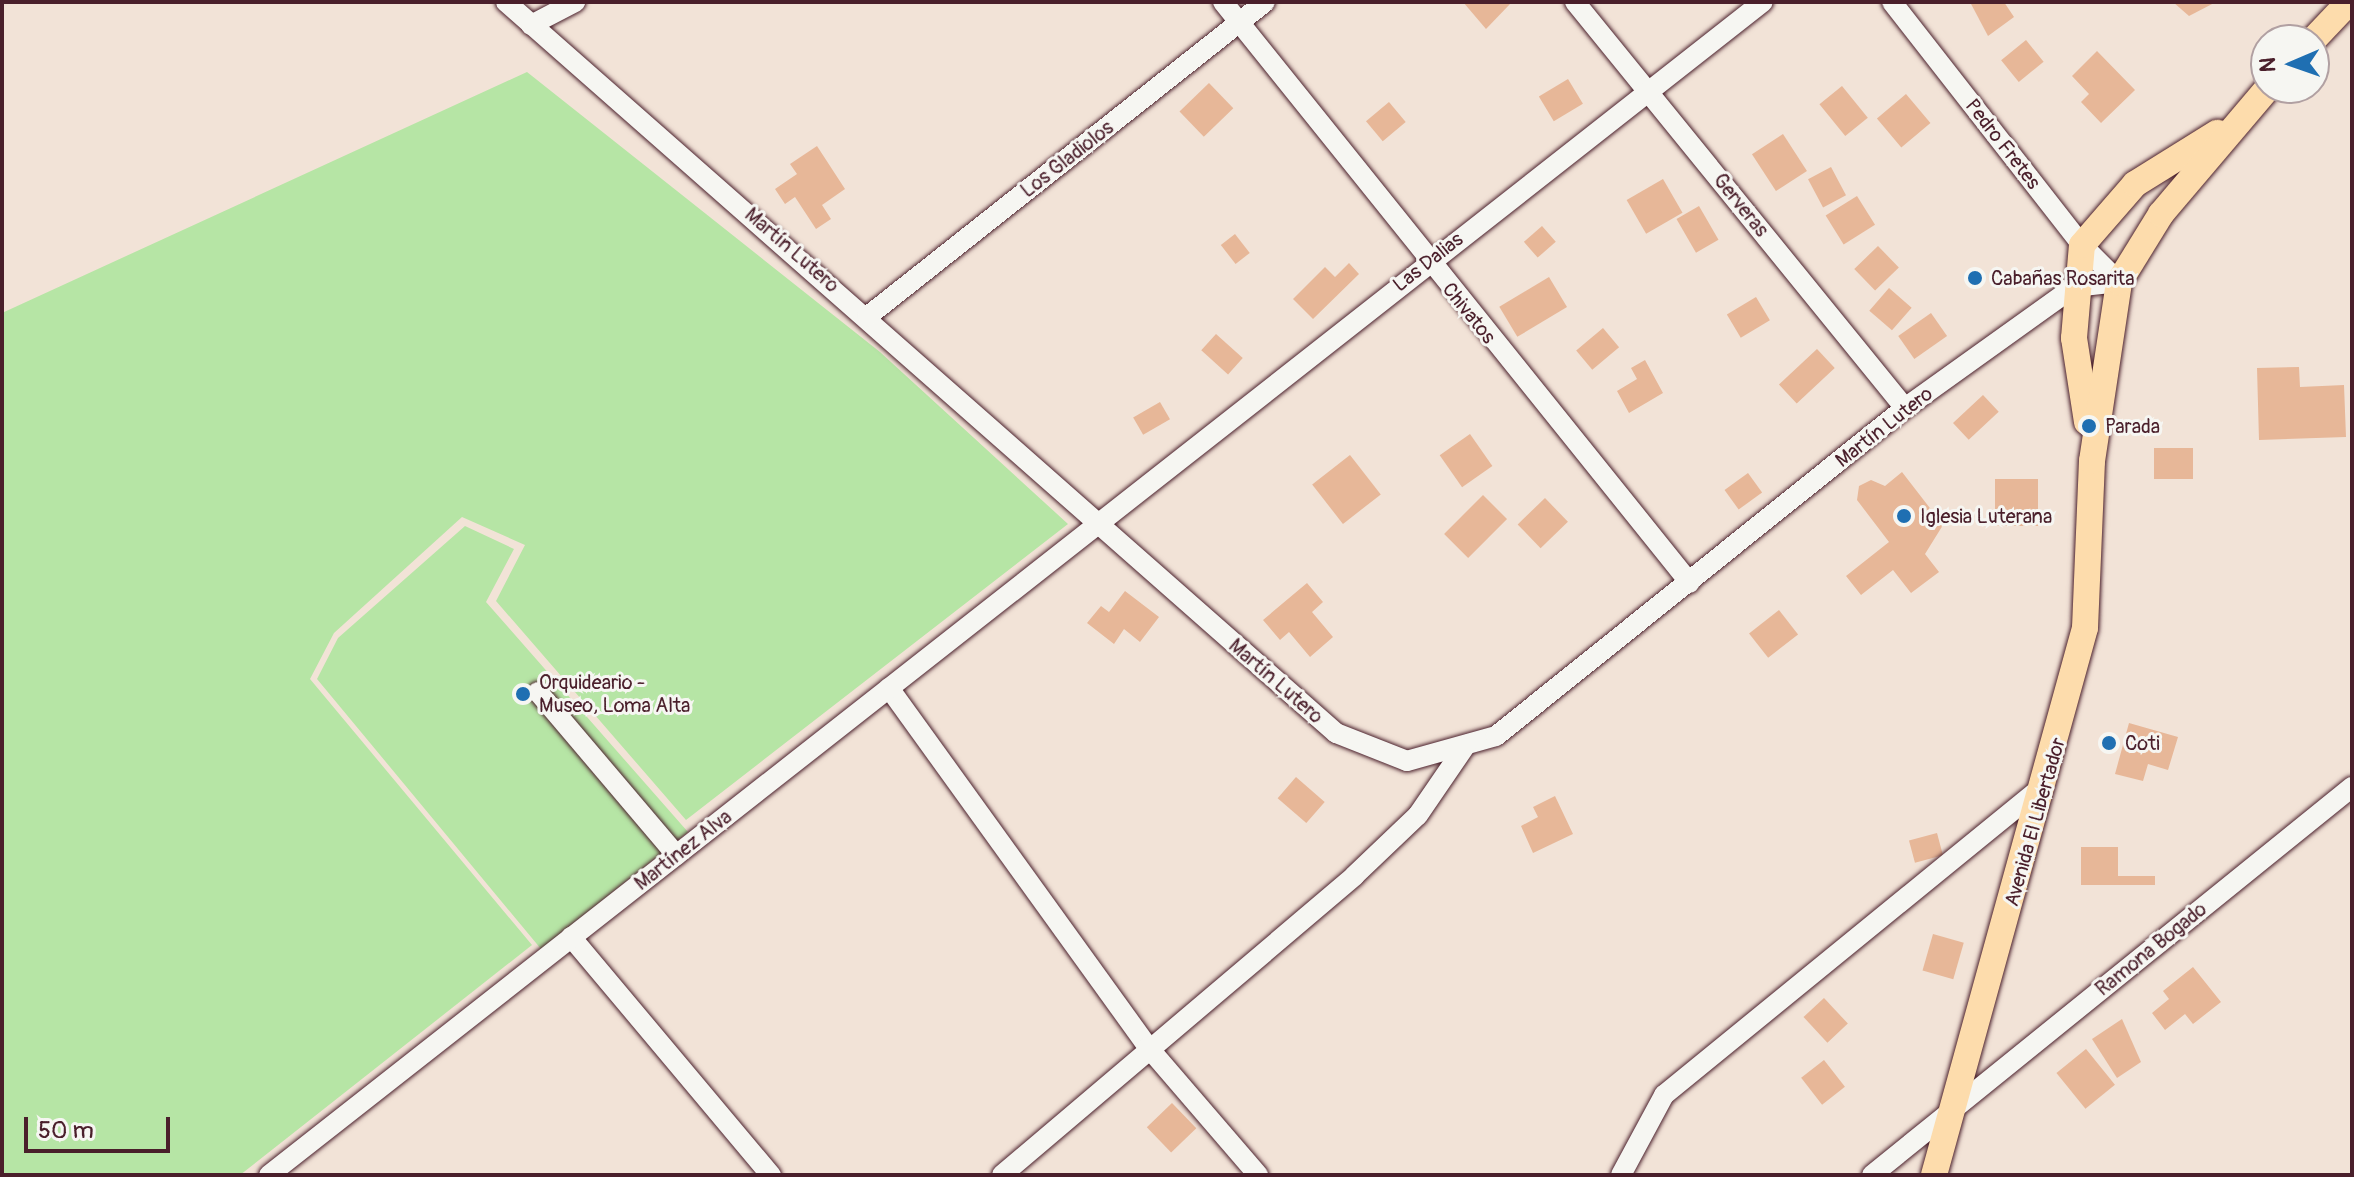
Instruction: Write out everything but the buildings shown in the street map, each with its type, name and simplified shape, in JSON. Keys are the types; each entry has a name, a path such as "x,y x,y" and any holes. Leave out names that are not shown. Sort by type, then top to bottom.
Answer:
{"main road":[{"path":"2328,24 2349,2"},
{"name":"Avenida El Libertador","path":"1934,1175 2048,781 2085,628 2092,461 2105,341 2119,282 2161,214 2253,104"},
{"name":"Avenida El Libertador","path":"2092,461 2074,287 2082,245 2135,184 2236,122"}],"street":[{"name":"Martín Lutero","path":"506,2 868,316 1096,526 1336,733 1407,761 1496,736 1905,408 2074,287 2119,282"},
{"path":"531,25 575,2"},
{"name":"Chivatos","path":"1223,2 1428,262 1690,583"},
{"name":"Los Gladiolos","path":"868,316 1265,2"},
{"name":"Gerveras","path":"1575,2 1905,408"},
{"name":"Las Dalias","path":"1096,526 1428,262 1763,2"},
{"name":"Pedro Fretes","path":"1892,2 2082,245 2119,282"},
{"name":"Martínez Alva","path":"269,1175 1096,526"},
{"path":"889,688 1148,1047 1258,1175"},
{"path":"538,692 676,855"},
{"path":"1002,1175 1397,835 1466,745"},
{"path":"1621,1175 1664,1095 2048,781"},
{"name":"Ramona Bogado","path":"1872,1175 2352,787"},
{"path":"571,937 771,1175"}],"green space":[{"path":"527,72 880,352 1068,524 686,820 496,601 525,545 462,517 334,633 310,679 532,945 240,1175 2,1175 2,313"},
{"path":"465,526 514,549 486,602 688,832 541,949 317,679 338,638"}],"place":[{"name":"Cabañas Rosarita","path":"1975,278"},
{"name":"Parada","path":"2089,426"},
{"name":"Iglesia Luterana","path":"1904,516"},
{"name":"Orquideario - Museo, Loma Alta","path":"523,694"},
{"name":"Coti","path":"2109,743"}]}
